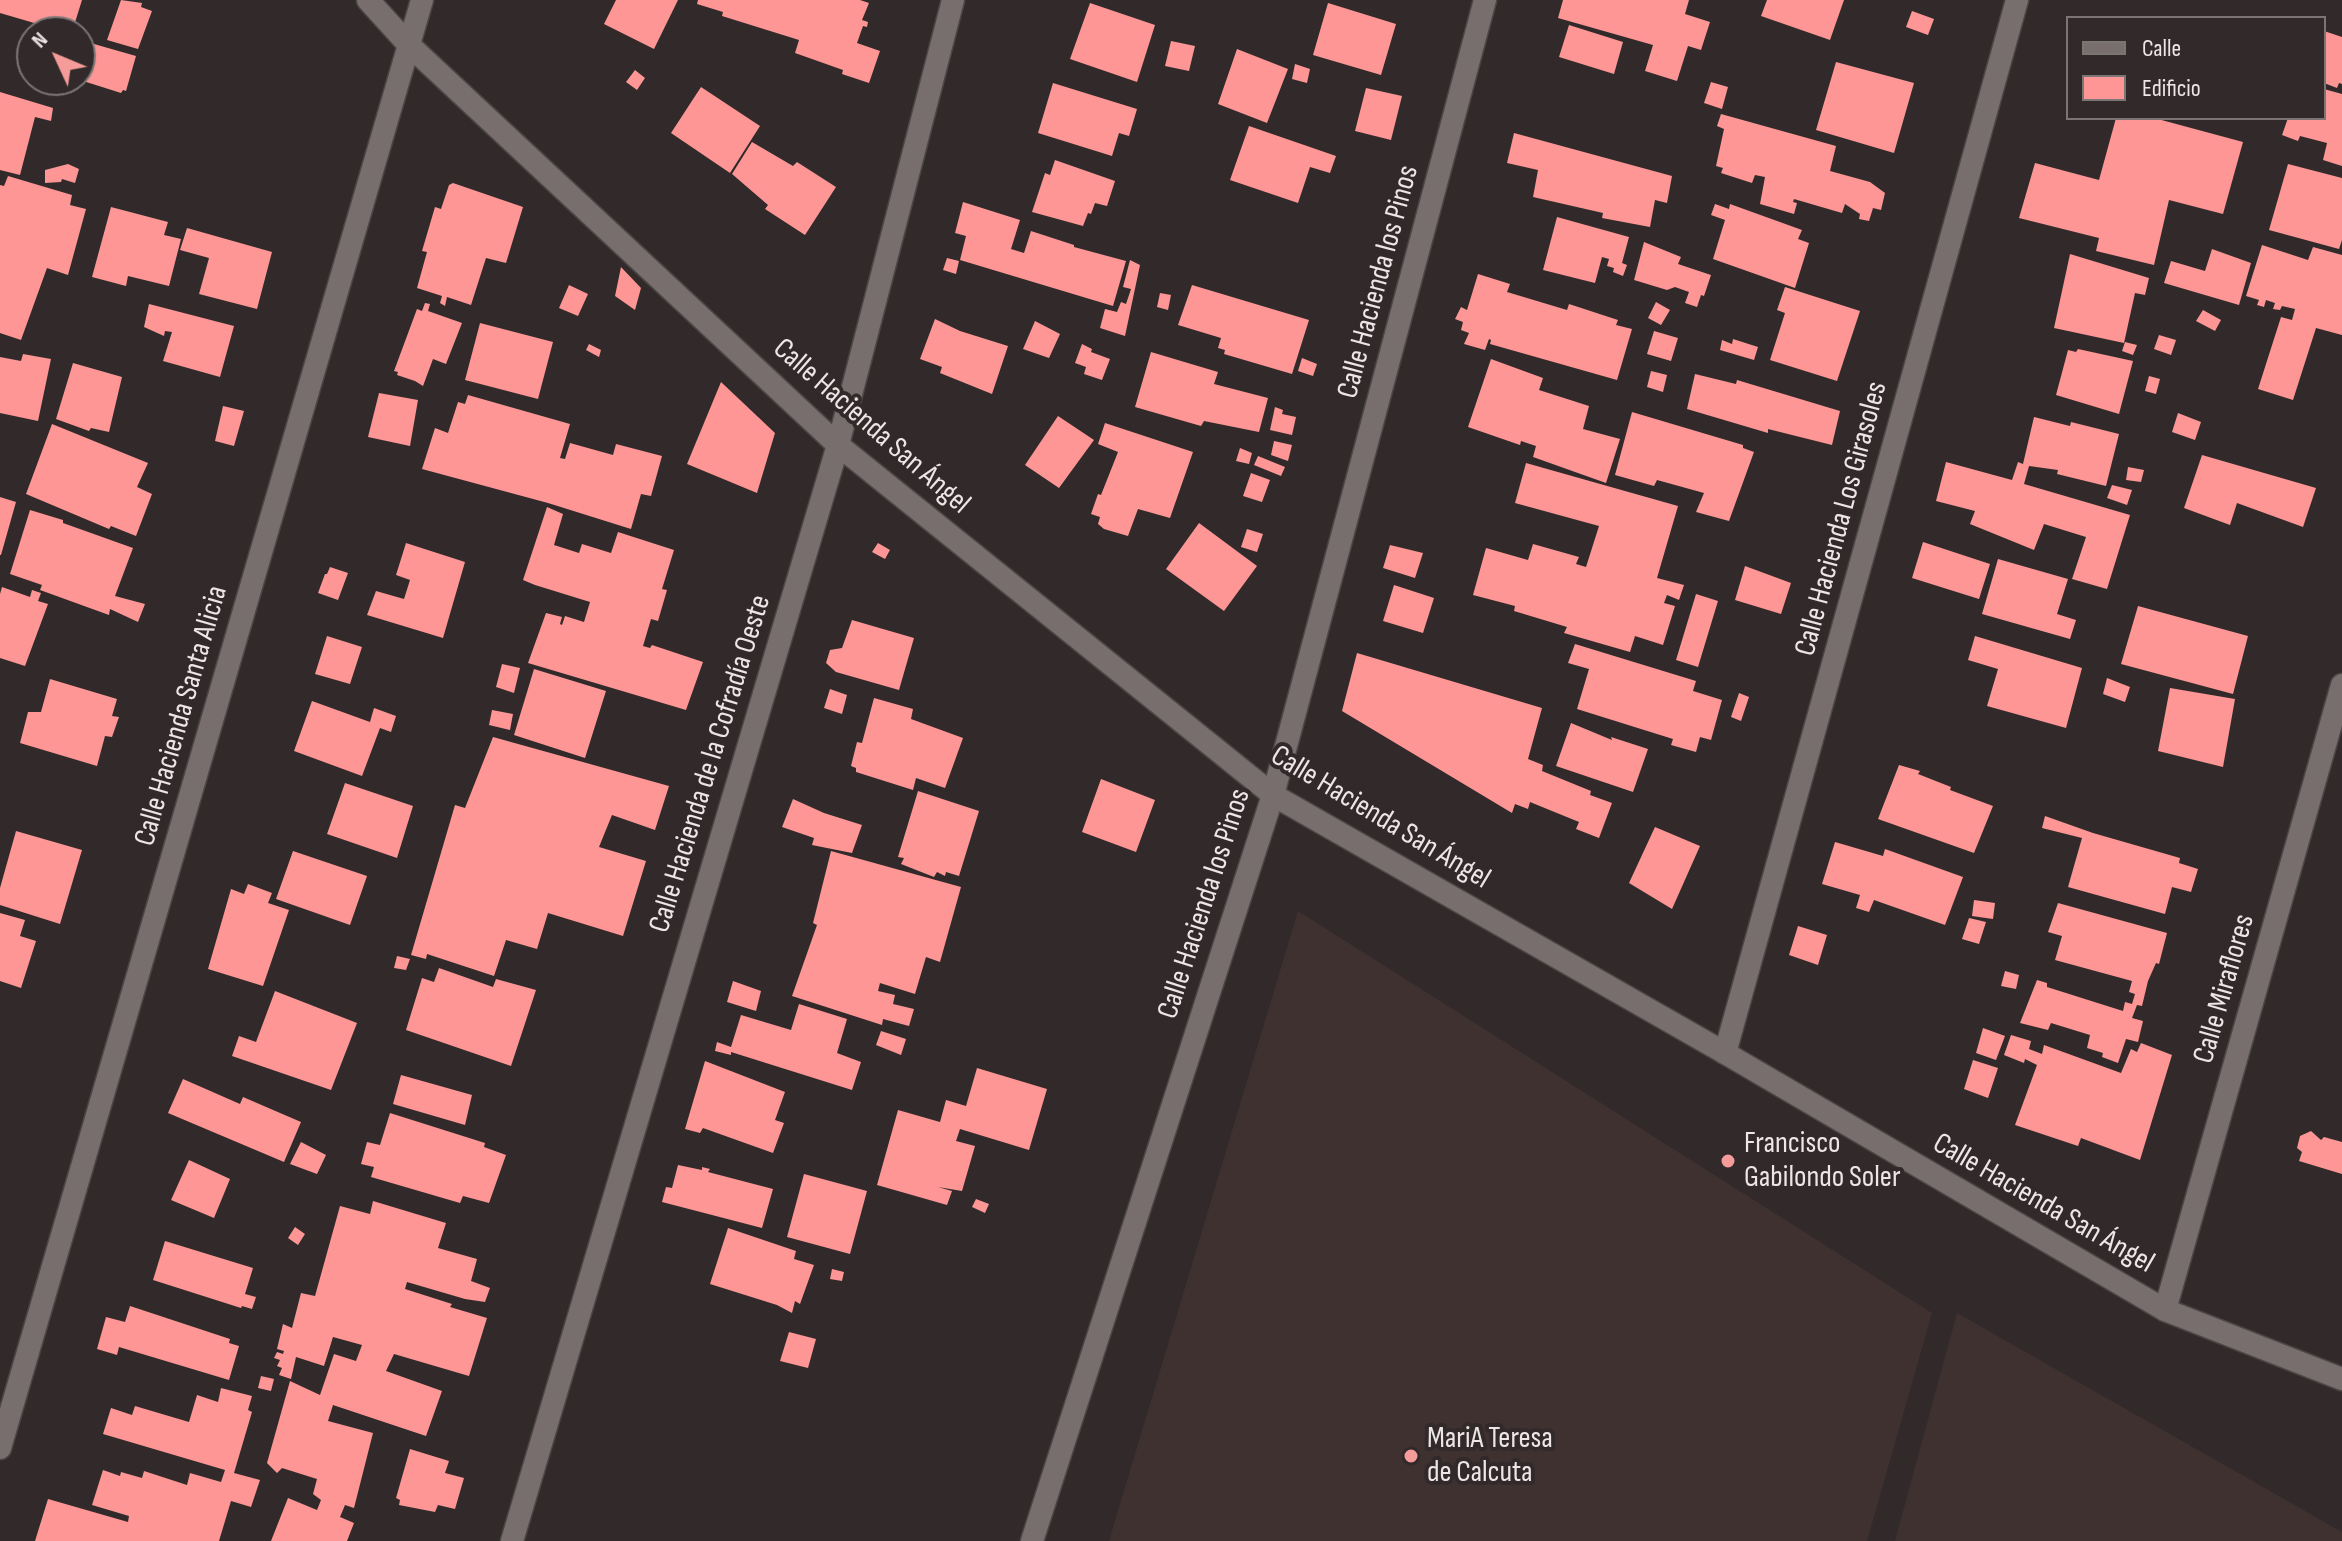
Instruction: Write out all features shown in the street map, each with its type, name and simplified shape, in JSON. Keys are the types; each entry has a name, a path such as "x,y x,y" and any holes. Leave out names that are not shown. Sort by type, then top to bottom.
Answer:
{"street":[{"name":"Calle Hacienda San Ángel","path":"368,0 409,45 838,445 1273,795 1725,1053 2165,1310 2342,1379"},
{"name":"Calle Hacienda Santa Alicia","path":"0,1448 422,0"},
{"name":"Calle Hacienda de la Cofradía Oeste","path":"512,1541 838,445 953,0"},
{"name":"Calle Hacienda los Pinos","path":"1032,1541 1273,795 1485,0"},
{"name":"Calle Hacienda Los Girasoles","path":"1725,1053 2017,0"},
{"name":"Calle Miraflores","path":"2165,1310 2342,685"}],"shaded area":[{"path":"1298,911 1932,1313 1867,1541 1109,1541"},
{"path":"1957,1313 2342,1532 2342,1541 1895,1541"}],"building":[{"path":"0,0 82,0 77,16 16,18 0,13"},
{"path":"121,0 142,3 141,7 152,11 138,49 107,40"},
{"path":"616,0 678,0 654,49 604,24"},
{"path":"698,0 860,0 869,3 862,20 868,22 867,27 863,26 857,43 880,51 869,83 795,53 799,40 722,16 723,12 697,4"},
{"path":"1563,0 1689,0 1685,14 1710,22 1701,50 1688,46 1677,81 1645,71 1653,45 1558,18"},
{"path":"1767,0 1844,0 1830,40 1761,16"},
{"path":"1090,3 1155,25 1137,82 1070,59"},
{"path":"1328,3 1396,24 1381,75 1313,55"},
{"path":"1912,11 1934,19 1928,35 1906,27"},
{"path":"1569,25 1623,42 1614,74 1559,57"},
{"path":"2326,32 2342,37 2342,84 2339,83 2337,88 2326,84"},
{"path":"1171,41 1195,46 1189,71 1165,66"},
{"path":"96,45 136,56 126,91 121,93 96,85"},
{"path":"1237,49 1288,69 1267,123 1218,104"},
{"path":"1836,62 1914,83 1894,153 1816,130"},
{"path":"1295,64 1310,69 1307,83 1292,79"},
{"path":"635,70 645,78 637,90 626,82"},
{"path":"1711,82 1728,87 1722,109 1704,103"},
{"path":"1053,83 1137,109 1129,136 1119,133 1112,156 1038,133"},
{"path":"701,87 760,126 730,173 671,133"},
{"path":"1366,88 1402,96 1391,140 1355,131"},
{"path":"2326,90 2342,94 2342,166 2323,160 2327,143 2300,136 2298,141 2282,135 2287,120 2326,120"},
{"path":"0,92 53,108 51,121 35,117 20,175 0,170"},
{"path":"1721,114 1836,146 1830,171 1870,182 1885,193 1881,210 1873,208 1869,221 1859,219 1860,214 1845,204 1842,213 1794,199 1793,202 1797,203 1794,214 1760,204 1765,177 1755,175 1752,183 1721,173 1723,168 1716,166 1724,129 1717,126"},
{"path":"2115,120 2161,120 2243,142 2223,214 2169,200 2154,265 2096,251 2099,238 2019,218 2035,163 2099,180"},
{"path":"1249,126 1336,156 1330,173 1310,167 1298,203 1230,180"},
{"path":"1514,133 1672,176 1667,203 1655,200 1650,227 1602,218 1603,213 1533,197 1538,170 1507,163"},
{"path":"752,142 793,166 797,162 836,187 805,235 765,209 768,205 732,174"},
{"path":"1055,160 1115,181 1107,206 1095,203 1083,226 1032,212 1045,173 1050,175"},
{"path":"68,164 79,169 75,183 62,179 61,182 45,183 45,170"},
{"path":"2288,164 2342,178 2342,240 2339,249 2269,230"},
{"path":"8,176 72,195 70,205 86,209 68,275 47,268 21,340 0,333 0,185 4,186"},
{"path":"453,183 523,207 506,263 486,258 471,305 447,297 445,306 440,303 442,296 417,288 427,252 422,251 435,207 441,209 449,185"},
{"path":"963,202 1020,220 1011,249 1024,253 1031,231 1126,261 1113,306 960,260 966,236 955,233"},
{"path":"1715,204 1729,209 1730,204 1802,230 1798,239 1809,243 1795,288 1713,259 1725,220 1711,215"},
{"path":"111,207 168,222 164,235 181,239 169,286 128,276 126,286 92,277"},
{"path":"1557,217 1629,237 1622,263 1627,265 1623,276 1613,272 1614,268 1607,266 1609,259 1602,257 1595,283 1543,270"},
{"path":"187,228 272,252 257,309 199,294 209,258 180,250"},
{"path":"1644,242 1681,257 1678,264 1711,275 1697,307 1685,303 1689,292 1675,287 1667,290 1634,280"},
{"path":"2262,245 2308,260 2313,247 2342,255 2342,335 2316,328 2293,400 2258,389 2281,317 2292,320 2295,309 2282,306 2280,310 2273,309 2275,303 2266,300 2264,307 2257,305 2259,300 2246,296"},
{"path":"2212,249 2251,263 2239,305 2164,283 2171,261 2205,271"},
{"path":"2070,254 2149,278 2145,295 2135,293 2124,343 2054,328"},
{"path":"947,258 959,261 956,274 943,270"},
{"path":"1130,260 1140,265 1125,336 1100,328 1105,309 1117,312 1121,302 1126,304 1131,289 1123,287"},
{"path":"621,267 641,288 635,310 615,296"},
{"path":"1478,274 1510,284 1507,292 1567,310 1569,304 1618,320 1616,325 1632,329 1617,380 1490,344 1489,339 1485,350 1464,344 1469,333 1461,330 1463,322 1455,319 1461,307 1467,310"},
{"path":"569,285 588,294 578,316 559,308"},
{"path":"1192,285 1309,320 1292,374 1224,354 1225,350 1218,348 1221,338 1178,325"},
{"path":"1785,287 1860,311 1837,381 1770,360 1785,313 1777,310"},
{"path":"1160,293 1171,295 1168,310 1157,307"},
{"path":"1656,302 1670,310 1661,325 1648,318"},
{"path":"425,303 430,304 428,311 462,323 446,364 433,359 423,386 394,371 417,309 422,311"},
{"path":"149,304 234,326 220,377 163,361 172,332 165,331 164,336 144,327"},
{"path":"2203,310 2221,320 2215,331 2196,321"},
{"path":"935,319 960,331 1008,346 992,394 940,373 942,367 920,359"},
{"path":"1035,321 1060,334 1049,358 1023,349"},
{"path":"480,323 553,342 538,399 465,380"},
{"path":"1654,331 1678,338 1671,361 1647,354"},
{"path":"2159,335 2176,340 2171,355 2154,349"},
{"path":"1733,339 1758,347 1754,360 1720,350 1722,340 1732,344"},
{"path":"2125,342 2137,345 2133,355 2122,351"},
{"path":"589,344 601,350 599,357 586,350"},
{"path":"1082,344 1092,349 1091,352 1110,359 1102,380 1084,374 1086,367 1075,363"},
{"path":"2078,349 2133,361 2119,414 2056,395 2068,350 2076,352"},
{"path":"1151,352 1218,372 1214,384 1268,398 1259,432 1204,421 1201,426 1135,407"},
{"path":"23,354 51,359 38,421 0,413 0,357 21,361"},
{"path":"1302,358 1317,364 1313,376 1298,371"},
{"path":"1491,359 1543,378 1539,390 1589,406 1583,429 1620,439 1606,483 1533,457 1536,446 1521,441 1520,445 1468,427"},
{"path":"73,363 122,377 109,432 91,428 89,431 56,419"},
{"path":"1651,371 1667,375 1663,392 1647,387"},
{"path":"1695,374 1736,384 1737,380 1840,411 1832,445 1768,429 1768,433 1687,409"},
{"path":"2149,376 2160,379 2156,394 2145,391"},
{"path":"721,382 775,433 757,493 687,464"},
{"path":"379,393 418,400 410,446 368,437"},
{"path":"468,395 570,424 560,458 565,459 570,443 613,455 616,444 662,456 651,496 641,494 631,529 422,469 435,428 448,433 458,402 465,404"},
{"path":"223,406 244,411 234,446 215,441"},
{"path":"1275,407 1283,410 1282,414 1296,417 1292,435 1270,430"},
{"path":"1632,412 1743,445 1743,448 1754,452 1729,521 1696,512 1704,493 1657,480 1654,486 1615,475"},
{"path":"2178,413 2201,422 2195,440 2172,432"},
{"path":"1058,416 1094,440 1059,488 1025,465"},
{"path":"2034,417 2119,434 2106,486 2057,474 2058,470 2029,466 2024,484 2130,515 2107,589 2072,579 2086,537 2044,524 2034,550 1970,524 1975,511 1936,501 1946,462 2012,480 2018,462 2023,464"},
{"path":"1105,423 1193,452 1170,518 1138,509 1128,536 1104,529 1098,524 1100,517 1091,514 1118,452 1098,444"},
{"path":"52,424 148,463 137,487 152,494 136,536 111,526 109,529 26,494"},
{"path":"1274,441 1292,445 1288,461 1271,455"},
{"path":"1240,448 1252,453 1249,464 1236,461"},
{"path":"2202,455 2316,488 2303,527 2237,503 2230,525 2184,508"},
{"path":"1258,456 1285,467 1281,476 1254,465"},
{"path":"1526,463 1678,506 1657,578 1684,585 1679,600 1667,595 1664,603 1675,606 1663,645 1635,636 1630,652 1564,633 1567,627 1514,611 1515,606 1473,595 1486,548 1528,560 1533,544 1579,557 1576,564 1586,567 1599,526 1515,503"},
{"path":"2128,467 2144,470 2141,482 2126,480"},
{"path":"1251,473 1270,480 1262,502 1243,496"},
{"path":"2112,485 2132,490 2127,505 2107,498"},
{"path":"0,497 16,502 1,555 0,555"},
{"path":"547,507 563,514 554,545 579,553 582,544 611,553 618,532 674,550 662,589 667,590 658,621 651,619 643,646 650,648 652,645 703,662 686,710 528,663 546,613 562,617 562,625 565,616 584,622 590,602 523,580"},
{"path":"30,510 133,548 115,596 145,604 138,622 110,609 109,615 40,590 42,585 10,574"},
{"path":"1199,523 1257,566 1224,611 1166,569"},
{"path":"1247,529 1263,534 1257,552 1241,547"},
{"path":"1923,542 1990,564 1979,599 1912,578"},
{"path":"406,543 465,562 443,638 367,615 376,591 404,599 410,580 396,575"},
{"path":"878,543 890,550 885,559 872,552"},
{"path":"1390,545 1423,553 1415,578 1383,568"},
{"path":"1998,559 2068,579 2057,614 2076,620 2070,639 1982,614"},
{"path":"1745,566 1791,583 1781,614 1735,600"},
{"path":"330,567 348,573 338,600 318,593"},
{"path":"1394,585 1434,598 1423,633 1383,621"},
{"path":"2,587 30,597 32,590 41,593 38,601 48,604 25,666 0,658"},
{"path":"1696,594 1718,601 1698,667 1676,660"},
{"path":"2138,606 2248,636 2233,694 2121,664"},
{"path":"852,620 914,638 899,690 836,672 826,663 830,650 842,648"},
{"path":"327,636 362,647 350,684 315,674"},
{"path":"1975,636 2082,668 2066,728 1987,706 1998,669 1968,660"},
{"path":"1575,644 1696,681 1693,691 1722,700 1711,740 1700,737 1696,752 1671,745 1673,739 1577,709 1589,669 1568,663"},
{"path":"1357,653 1542,708 1528,759 1543,765 1542,771 1612,803 1599,838 1576,829 1579,822 1530,802 1528,809 1515,804 1512,813 1342,711"},
{"path":"502,664 520,668 514,693 496,687"},
{"path":"534,669 606,691 585,758 514,735"},
{"path":"2107,678 2130,687 2125,702 2103,694"},
{"path":"50,679 117,699 112,716 119,717 112,737 105,736 97,766 20,743 28,712 41,712"},
{"path":"2170,688 2235,699 2223,767 2158,751"},
{"path":"830,689 847,695 842,714 824,708"},
{"path":"1739,693 1749,697 1741,721 1731,717"},
{"path":"874,698 913,709 911,719 963,738 945,788 916,778 913,790 856,772 856,768 851,766 857,742 862,743"},
{"path":"312,701 370,722 374,708 396,716 391,732 380,728 362,776 294,751"},
{"path":"492,710 513,714 510,730 489,725"},
{"path":"1571,723 1612,740 1611,737 1648,749 1633,792 1556,766"},
{"path":"493,737 669,786 655,830 612,815 599,847 646,861 623,936 548,913 537,949 506,940 494,976 427,954 426,959 411,955 455,805 465,808"},
{"path":"1899,765 1920,771 1918,774 1951,787 1950,790 1993,806 1974,853 1878,819"},
{"path":"1101,779 1155,800 1136,852 1082,832"},
{"path":"345,783 413,806 397,858 327,834"},
{"path":"918,791 979,811 959,876 946,872 945,876 937,872 934,877 901,864 904,858 898,857"},
{"path":"793,799 862,825 852,853 812,845 814,838 782,827"},
{"path":"2045,816 2180,858 2179,863 2198,869 2191,892 2172,887 2165,914 2068,887 2082,838 2042,828"},
{"path":"1655,827 1700,846 1672,909 1629,883"},
{"path":"16,831 82,850 60,924 0,905 0,888"},
{"path":"1835,842 1883,856 1885,849 1963,877 1945,925 1874,900 1869,912 1856,908 1860,895 1822,884"},
{"path":"293,851 367,876 350,925 276,899"},
{"path":"831,851 961,887 940,962 926,957 915,994 880,983 878,991 895,995 893,1004 914,1009 909,1026 883,1019 882,1025 792,996 817,925 813,923"},
{"path":"248,884 272,893 268,903 289,910 263,986 208,969 231,889 244,894"},
{"path":"1974,900 1995,903 1993,919 1972,916"},
{"path":"2058,903 2167,933 2159,964 2156,963 2148,981 2142,1006 2137,1005 2132,1018 2143,1021 2138,1042 2126,1039 2118,1063 2102,1057 2103,1053 2087,1048 2090,1035 2051,1023 2048,1030 2020,1023 2037,980 2047,983 2047,987 2123,1011 2125,1002 2132,1004 2135,994 2129,992 2132,981 2055,960 2062,936 2048,932"},
{"path":"0,913 25,920 20,936 36,941 21,988 0,981"},
{"path":"1969,918 1986,922 1979,944 1962,939"},
{"path":"1798,926 1827,935 1818,965 1789,955"},
{"path":"397,956 410,959 406,970 394,968"},
{"path":"439,968 493,987 496,979 536,990 511,1066 406,1030 422,978 434,982"},
{"path":"2005,971 2019,975 2016,989 2001,986"},
{"path":"733,981 761,991 756,1011 727,1002"},
{"path":"275,991 357,1023 331,1090 232,1056 239,1036 256,1042"},
{"path":"799,1004 847,1019 837,1053 861,1062 852,1090 731,1052 731,1055 715,1051 717,1042 731,1047 741,1015 791,1030"},
{"path":"1983,1028 2005,1036 1996,1060 1976,1053"},
{"path":"881,1031 906,1039 901,1055 876,1045"},
{"path":"2011,1035 2031,1041 2029,1049 2042,1054 2044,1045 2121,1073 2131,1049 2137,1052 2141,1043 2172,1055 2140,1160 2081,1138 2078,1146 2015,1125 2037,1065 2004,1055"},
{"path":"1973,1060 1998,1068 1988,1098 1964,1089"},
{"path":"705,1061 785,1092 775,1120 784,1123 773,1153 703,1128 700,1133 685,1129"},
{"path":"977,1068 1047,1089 1029,1150 960,1129 956,1141 975,1146 962,1191 938,1187 952,1191 947,1205 877,1185 898,1110 940,1122 946,1100 966,1106"},
{"path":"401,1075 472,1095 465,1125 393,1104"},
{"path":"183,1079 240,1104 243,1097 301,1122 284,1162 168,1113"},
{"path":"390,1113 485,1143 484,1147 506,1155 489,1203 463,1196 460,1203 371,1177 374,1167 361,1164 367,1142 380,1145"},
{"path":"2311,1131 2321,1140 2324,1137 2342,1142 2342,1174 2299,1161 2302,1152 2297,1148 2300,1136"},
{"path":"301,1142 326,1155 317,1174 290,1164"},
{"path":"189,1160 230,1179 214,1218 171,1200"},
{"path":"678,1165 710,1169 708,1172 773,1189 762,1228 662,1202 666,1187 672,1188"},
{"path":"804,1174 867,1191 850,1254 787,1237"},
{"path":"976,1199 989,1204 985,1213 972,1207"},
{"path":"373,1201 446,1223 438,1248 477,1259 471,1281 490,1288 485,1302 407,1282 405,1289 487,1318 469,1376 394,1354 386,1371 442,1391 426,1436 333,1405 328,1421 373,1433 354,1508 345,1505 340,1517 354,1523 347,1541 271,1541 288,1498 317,1510 321,1500 313,1494 317,1479 282,1468 277,1473 267,1463 290,1381 320,1395 334,1354 356,1361 362,1345 333,1337 324,1366 296,1357 291,1379 279,1375 282,1368 277,1366 280,1360 274,1358 277,1352 283,1354 284,1351 277,1349 283,1324 292,1328 301,1293 315,1296 340,1206 370,1214"},
{"path":"295,1227 305,1234 298,1245 288,1238"},
{"path":"728,1228 796,1251 794,1259 814,1265 800,1304 795,1301 792,1313 777,1305 710,1284"},
{"path":"165,1241 253,1268 245,1294 256,1297 252,1309 153,1280"},
{"path":"832,1269 844,1272 842,1281 830,1279"},
{"path":"130,1306 230,1339 229,1343 239,1346 229,1380 119,1347 117,1355 97,1349 106,1317 125,1322"},
{"path":"789,1332 816,1339 808,1368 780,1361"},
{"path":"261,1376 274,1379 271,1391 258,1388"},
{"path":"221,1388 252,1396 248,1410 252,1412 234,1473 260,1480 251,1507 231,1501 219,1541 35,1541 48,1499 128,1522 129,1516 92,1505 103,1470 120,1476 121,1472 142,1478 144,1471 187,1485 190,1473 221,1482 225,1470 103,1434 111,1408 132,1415 135,1406 189,1422 197,1395 218,1402"},
{"path":"410,1449 449,1461 445,1473 464,1478 455,1509 438,1505 435,1512 399,1505 400,1500 396,1498"}],"place":[{"name":"Francisco Gabilondo Soler","path":"1728,1161"},
{"name":"MariA Teresa de Calcuta","path":"1411,1456"}]}
